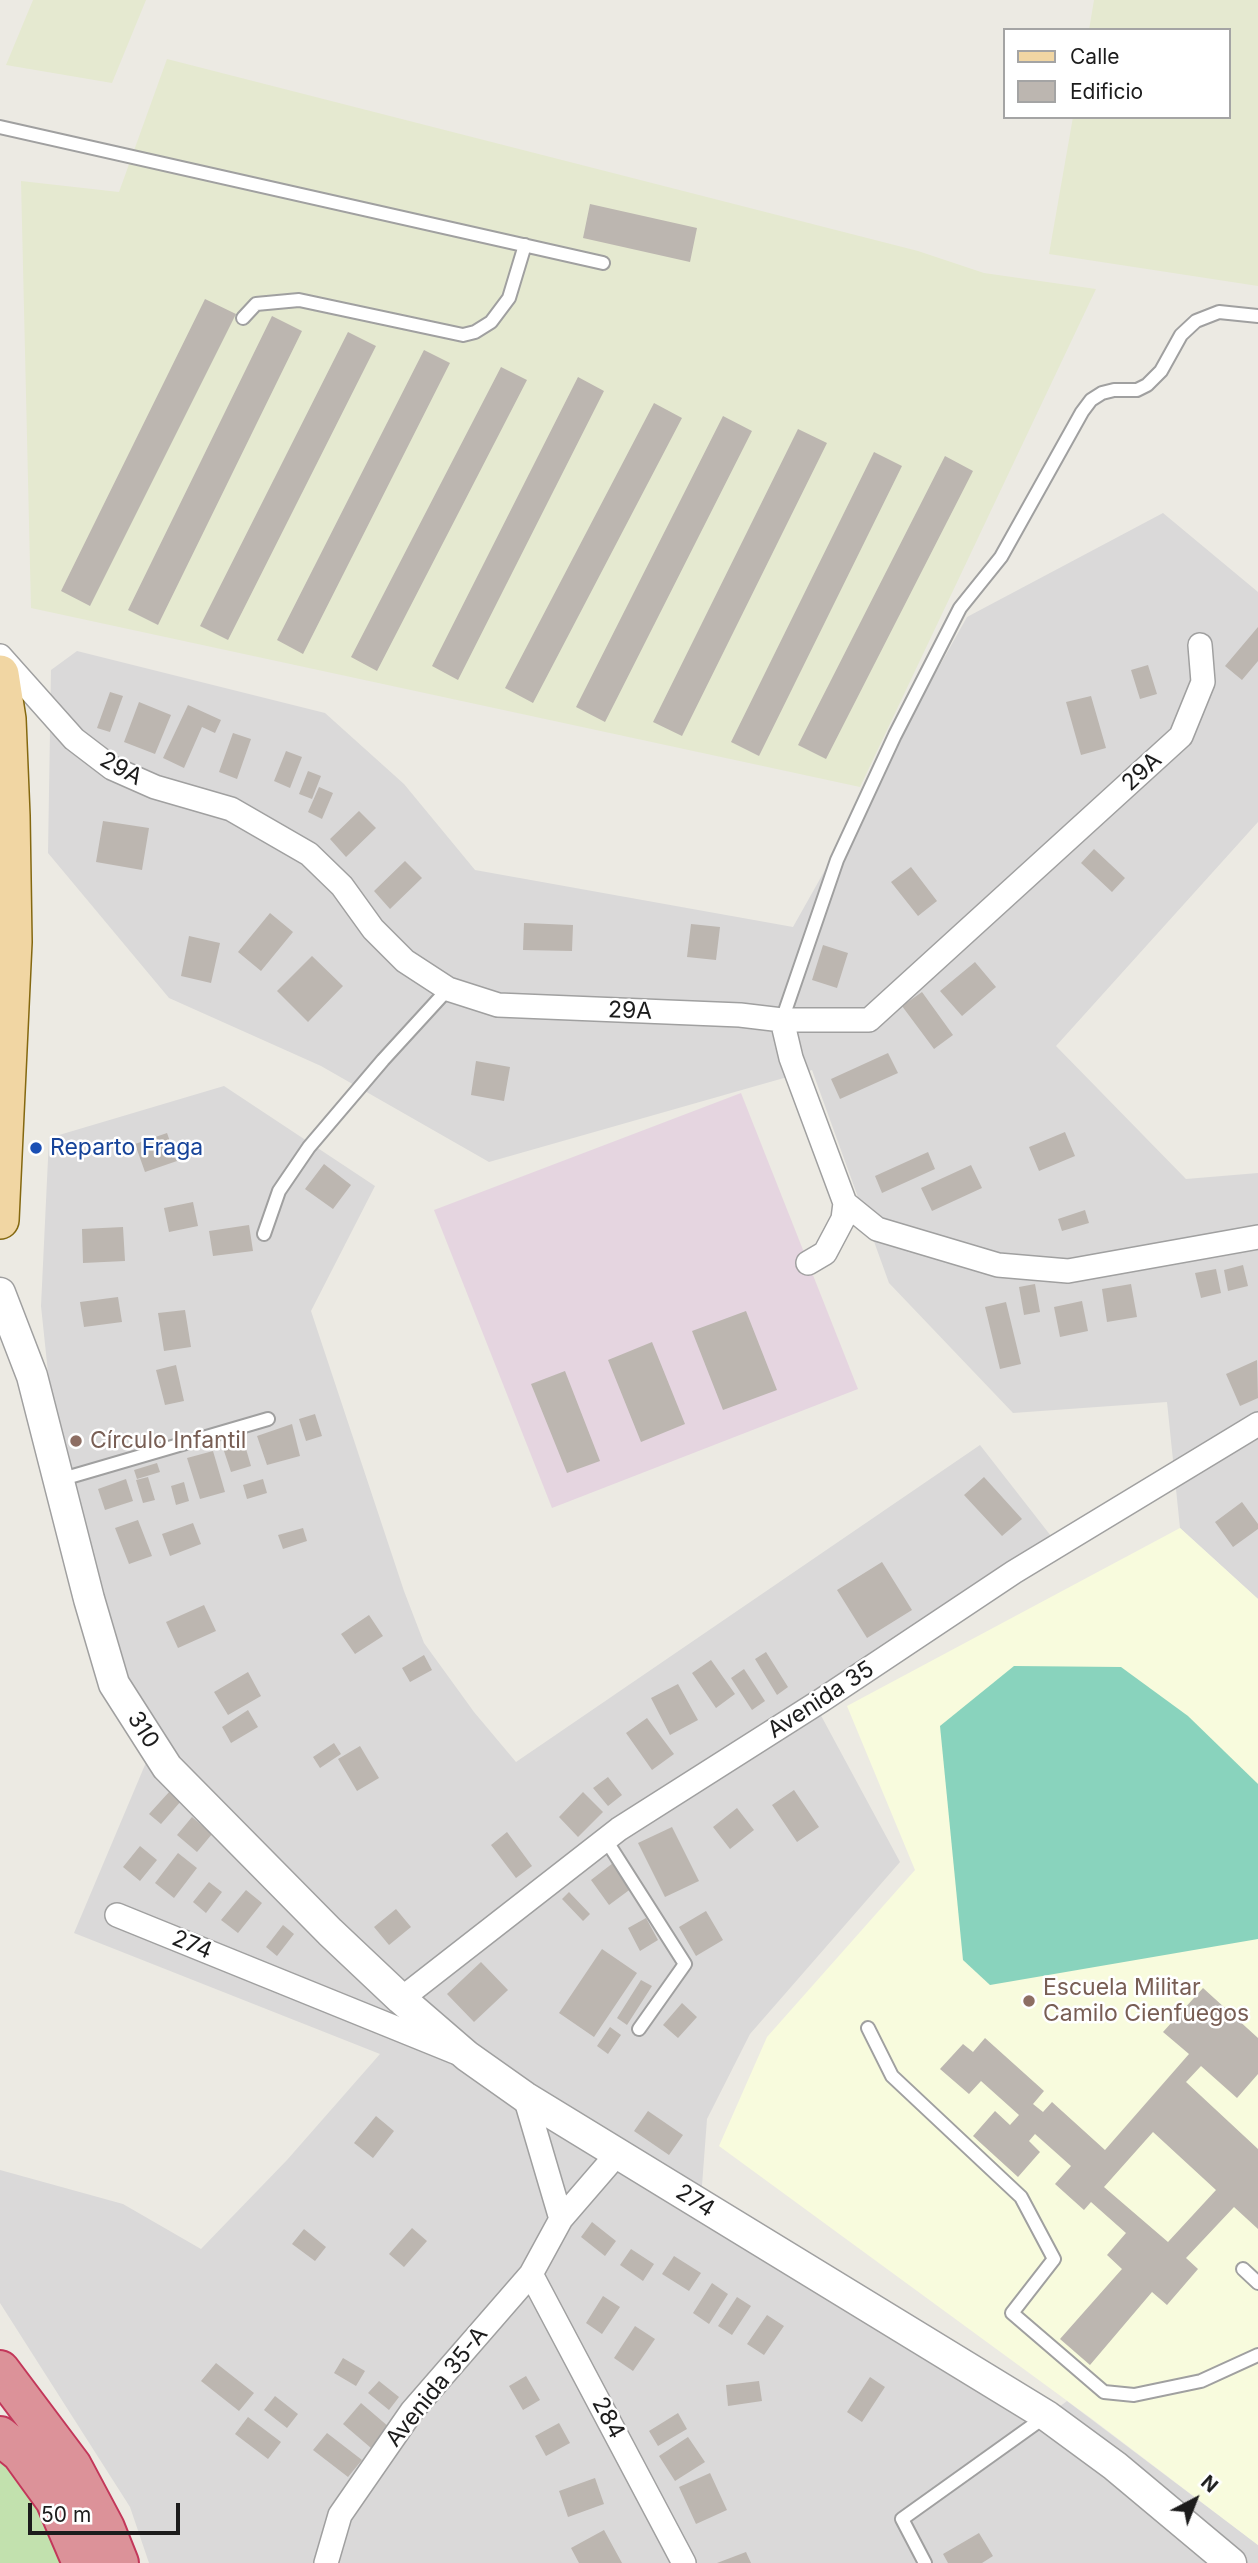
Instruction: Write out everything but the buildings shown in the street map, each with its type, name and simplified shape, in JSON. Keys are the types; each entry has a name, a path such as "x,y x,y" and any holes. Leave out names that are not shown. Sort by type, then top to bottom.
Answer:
{"highway":[{"path":"0,2370 72,2466 105,2528 119,2563"},
{"path":"0,2437 21,2453 55,2500 82,2563"}],"main road":[{"path":"0,674 7,719 11,816 0,1220"}],"street":[{"name":"29A","path":"0,656 74,739 112,768 155,787 231,809 309,854 342,886 373,929 405,961 448,989 498,1005 740,1015 782,1020 869,1020 1181,736 1203,682 1200,645"},
{"path":"782,1020 792,1058 845,1203 843,1219 825,1253 808,1263"},
{"path":"845,1203 877,1229 998,1265 1068,1272 1258,1237"},
{"name":"310","path":"0,1293 32,1376 114,1684 167,1768 401,1999 467,2056"},
{"name":"Avenida 35","path":"401,1999 618,1829 822,1700 1014,1572 1258,1424"},
{"name":"274","path":"117,1915 467,2056 525,2097 1046,2416 1115,2466 1231,2563"},
{"path":"525,2097 561,2219"},
{"name":"Avenida 35-A","path":"326,2563 340,2515 412,2411 531,2274 561,2219 618,2153"},
{"name":"284","path":"531,2274 684,2563"}],"lane":[{"path":"0,127 603,263"},
{"path":"243,318 256,304 299,300 463,335 475,332 491,322 509,298 525,245"},
{"path":"782,1020 836,860 943,639 960,608 1001,557 1082,412 1091,400 1102,393 1137,390 1147,385 1161,372 1181,335 1196,321 1219,312 1258,316"},
{"path":"264,1234 279,1191 309,1147 448,989"},
{"path":"59,1480 268,1419"},
{"path":"606,1840 685,1964 639,2029"},
{"path":"868,2028 892,2076 1021,2197 1054,2259 1012,2313 1104,2392 1134,2395 1201,2381 1258,2355"},
{"path":"1243,2269 1258,2283"},
{"path":"925,2563 902,2519 1046,2416"}],"shaded area":[{"path":"33,0 146,0 112,83 6,65"},
{"path":"1094,0 1258,0 1258,286 1049,254 1073,119 1230,119 1230,28 1089,28"},
{"path":"167,59 918,251 984,273 1096,289 860,787 31,608 21,181 119,192"},
{"path":"1163,513 1258,592 1258,822 1056,1046 1186,1179 1258,1173 1258,1599 1180,1528 1167,1402 1013,1413 889,1283 812,1070 489,1162 321,1066 169,998 48,853 51,670 77,651 325,713 404,784 475,870 793,927 967,617"},
{"path":"224,1086 375,1186 311,1311 404,1591 424,1643 474,1712 516,1762 980,1445 1058,1545 818,1710 900,1862 750,2034 707,2119 700,2212 1047,2416 1067,2401 1258,2545 1258,2563 149,2563 130,2507 0,2303 0,2170 123,2204 201,2249 287,2160 380,2054 74,1933 150,1753 68,1563 41,1306 49,1138"},
{"path":"741,1093 858,1389 552,1508 434,1210"},
{"name":"Escuela Militar Camilo Cienfuegos","path":"1180,1528 1258,1599 1258,2545 1092,2419 719,2146 767,2037 915,1870 847,1706"}],"green space":[{"path":"1014,1666 1121,1667 1188,1716 1258,1784 1258,1939 990,1985 963,1960 940,1726"},
{"path":"0,2452 39,2495 71,2563 0,2563"}],"place":[{"name":"Reparto Fraga","path":"36,1148"},
{"name":"Círculo Infantil","path":"76,1441"},
{"name":"Escuela Militar Camilo Cienfuegos","path":"1029,2001"}]}
